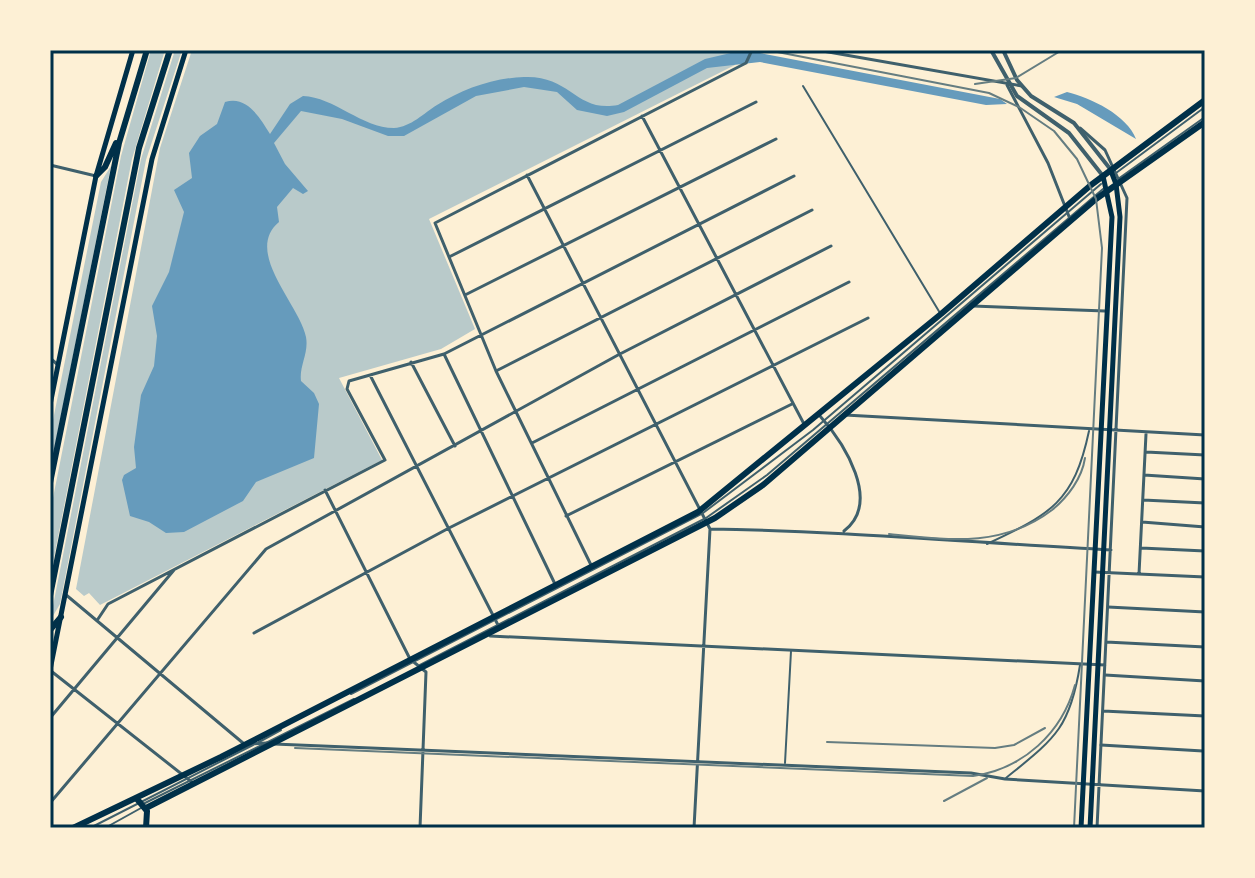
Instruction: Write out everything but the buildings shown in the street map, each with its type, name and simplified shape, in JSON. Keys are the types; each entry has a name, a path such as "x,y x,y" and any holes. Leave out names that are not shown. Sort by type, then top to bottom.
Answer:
{"main road":[{"path":"50,405 96,176 133,50"},
{"path":"50,483 125,121 147,50"},
{"path":"50,596 139,148 170,50"},
{"path":"50,670 152,159 186,50"},
{"path":"73,828 142,803 268,744 422,666 555,585 703,520 805,425 841,415 969,306 1068,213 1205,100"},
{"path":"142,803 189,779 245,744 703,520 763,485 850,388 1106,183 1205,120"},
{"path":"96,176 105,167 125,121"},
{"path":"1090,828 1096,784 1119,312 1120,217 1116,176"},
{"path":"1081,828 1112,217 1106,183"},
{"path":"50,630 61,617"},
{"path":"142,803 146,828"}],"street":[{"path":"592,567 496,371 435,223 746,63 752,50"},
{"path":"817,50 1022,86"},
{"path":"991,50 1068,213"},
{"path":"1003,50 1022,86 1031,96 1074,123 1116,176"},
{"path":"1007,85 1022,101 1069,133 1106,183"},
{"path":"449,257 756,102"},
{"path":"642,116 715,260 805,425"},
{"path":"465,295 776,139"},
{"path":"50,165 96,176"},
{"path":"527,175 703,520 702,647 694,828"},
{"path":"98,619 108,604 385,460 346,384 444,354 794,176"},
{"path":"496,371 812,210"},
{"path":"50,803 266,549 618,355 831,246"},
{"path":"530,444 849,282"},
{"path":"969,306 1119,312"},
{"path":"254,633 449,528 868,318"},
{"path":"444,354 555,585"},
{"path":"50,358 58,365"},
{"path":"411,362 455,446"},
{"path":"370,375 497,622"},
{"path":"566,516 792,404"},
{"path":"841,415 1205,435"},
{"path":"824,420 844,451 860,493 858,517 844,531"},
{"path":"1139,574 1146,432"},
{"path":"1146,452 1205,455"},
{"path":"1144,475 1205,479"},
{"path":"325,490 413,661 422,666 427,675 420,828"},
{"path":"1143,500 1205,503"},
{"path":"703,520 987,544 1107,550"},
{"path":"1142,522 1205,527"},
{"path":"1141,548 1205,551"},
{"path":"50,718 177,567"},
{"path":"1094,572 1205,577"},
{"path":"1097,828 1096,784 1108,607 1106,572"},
{"path":"65,594 245,744 971,773 1005,779 1205,791"},
{"path":"1108,607 1205,612"},
{"path":"476,632 702,647 1102,665"},
{"path":"1106,642 1205,647"},
{"path":"50,670 189,779"},
{"path":"1105,675 1205,681"},
{"path":"1103,711 1205,716"},
{"path":"1101,745 1203,751"}],"lane":[{"path":"803,86 941,314"},
{"path":"1116,176 1205,107"},
{"path":"703,520 1068,213"},
{"path":"987,544 1036,522 1065,495 1081,470 1090,429"},
{"path":"785,764 791,651"},
{"path":"189,779 413,661"},
{"path":"1005,779 1052,741 1075,699 1081,664"},
{"path":"90,828 142,803"},
{"path":"105,828 135,814 142,803"}],"shaded area":[{"path":"151,50 165,50 132,159 50,578 50,513 121,156"},
{"path":"175,50 182,50 146,160 60,604 50,621 141,159"},
{"path":"192,50 732,50 735,65 429,219 475,329 441,349 339,378 382,460 100,605 89,593 84,596 76,589 160,148"},
{"path":"111,166 50,471 50,435 101,182"}],"water":[{"path":"735,52 760,53 1000,99 1007,104 986,105 760,62 707,68 624,112 607,116 577,110 557,92 524,87 476,96 404,136 388,136 342,119 301,111 274,143 285,164 308,191 303,194 293,188 277,207 279,222 270,234 267,248 277,279 306,337 301,381 314,393 319,404 314,458 256,482 243,501 184,532 166,533 149,522 130,516 122,480 124,475 136,468 134,447 141,395 154,366 157,336 152,306 169,272 184,212 174,190 192,178 189,153 200,136 217,124 225,102 246,105 270,134 290,104 303,96 326,101 382,127 394,128 412,122 468,89 512,78 540,78 592,104 618,105 705,59"},
{"path":"1067,92 1087,98 1117,115 1136,139 1077,104 1054,97"}],"railway":[{"path":"767,50 989,93 1019,107 1054,131 1077,159 1096,199 1102,248 1074,828"},
{"path":"975,84 1016,78 1062,50"},
{"path":"889,534 953,539 1014,531 1052,510 1063,499 1077,480 1085,458"},
{"path":"295,748 973,776 1008,766 1038,746 1061,718 1075,685"},
{"path":"827,742 995,748 1014,745 1045,728"},
{"path":"944,801 987,778"}]}
